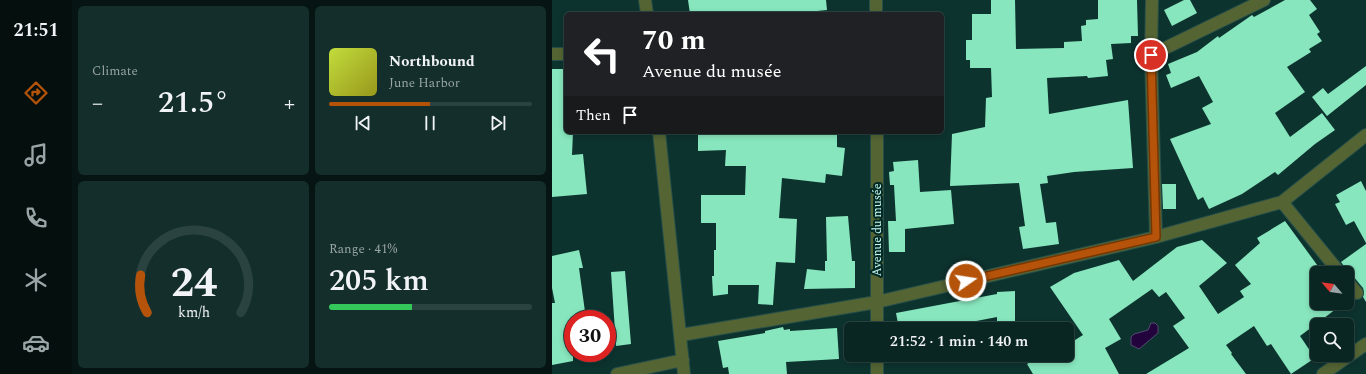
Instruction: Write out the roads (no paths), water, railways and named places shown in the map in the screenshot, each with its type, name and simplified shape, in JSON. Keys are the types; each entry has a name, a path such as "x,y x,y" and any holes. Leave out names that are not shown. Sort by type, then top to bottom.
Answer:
{"street":[{"path":"645,0 647,12"},
{"path":"876,0 876,12"},
{"path":"1152,0 1151,55 1156,237"},
{"path":"1151,55 1264,0"},
{"path":"552,54 564,54"},
{"path":"659,134 684,374"},
{"name":"Avenue du musée","path":"877,134 877,322"},
{"path":"681,335 877,302 1156,237 1282,202 1366,136"},
{"path":"1282,202 1334,266"},
{"path":"1354,289 1357,293"},
{"path":"1323,374 1366,344"},
{"path":"617,374 683,360"},
{"path":"877,362 877,374"}]}
